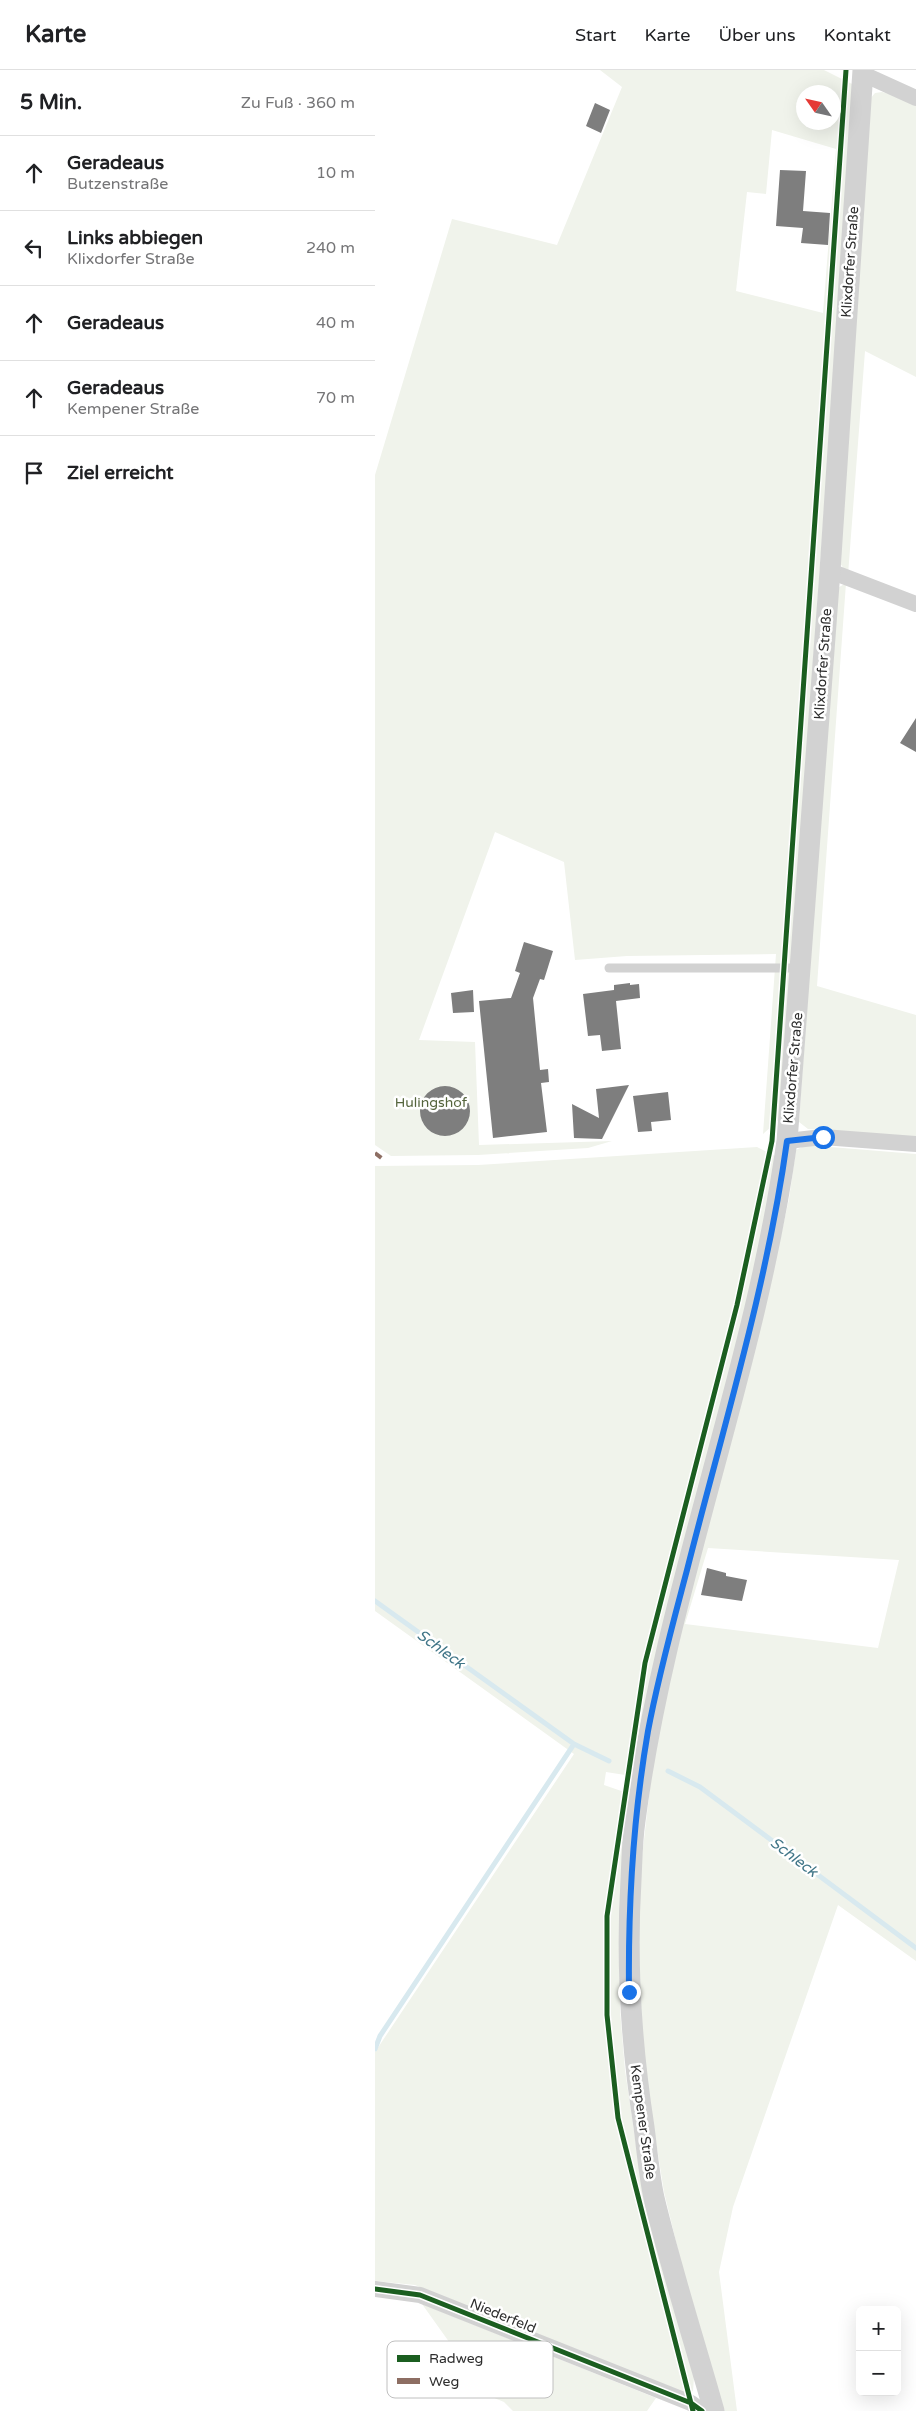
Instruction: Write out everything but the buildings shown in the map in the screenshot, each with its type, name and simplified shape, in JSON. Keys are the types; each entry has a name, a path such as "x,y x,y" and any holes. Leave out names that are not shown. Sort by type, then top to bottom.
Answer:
{"street":[{"name":"Klixdorfer Straße","path":"634,1825 649,1730 671,1632 763,1274 778,1202 787,1141 830,571 863,72 916,98"},
{"path":"830,571 916,604"},
{"path":"787,1141 823,1137 916,1144"},
{"name":"Kempener Straße","path":"634,1825 628,1928 629,1992 634,2064 654,2196 714,2411"},
{"name":"Niederfeld","path":"375,2289 421,2295 536,2341"},
{"name":"Niederfeld","path":"553,2348 691,2403 702,2411"}],"lane":[{"path":"609,968 800,968"}],"green space":[{"name":"Hulingshof","path":"600,70 824,70 854,85 781,1118 763,1134 776,954 627,956 575,960 564,862 495,832 419,1040 475,1042 479,1145 612,1141 588,1148 478,1155 391,1156 375,1145 375,475 452,219 557,245 622,87","holes":["772,130 836,149 823,313 736,291 747,192 766,194"]},
{"path":"882,92 916,101 916,377 865,351 848,575 838,560 870,99 875,93"},
{"path":"846,583 817,986 916,1015 916,1138 808,1129 799,1122 836,589"},
{"path":"806,1145 916,1154 916,1961 838,1905 733,2207 719,2272 737,2411 722,2411 693,2312 664,2192 642,2053 636,1909 651,1779 606,1772 604,1785 630,1794 620,1923 620,2010 625,2070 643,2193 694,2377 693,2391 684,2395 670,2390 415,2285 375,2281 375,2052 574,1754 375,1611 375,1166 478,1165 757,1147 777,1157 677,1644 775,1262 789,1199 796,1150","holes":["708,1548 899,1560 878,1648 685,1624"]},
{"path":"422,2304 514,2341 448,2341"},
{"path":"553,2357 656,2398 647,2411 513,2411 504,2402 494,2398 553,2398"}],"waterway":[{"name":"Schleck","path":"375,1601 574,1744 609,1761"},
{"path":"375,2049 380,2036 574,1744"},
{"name":"Schleck","path":"668,1771 700,1787 916,1948"}],"marked path":[{"path":"375,1153 384,1160"}],"cycle path":[{"path":"693,2411 618,2118 607,2015 607,1916 645,1663 737,1305 772,1141 846,70"},
{"path":"375,2289 420,2295 535,2341"},
{"path":"553,2348 691,2403 702,2411"}],"route":[{"path":"629,1992 628,1928 634,1825 649,1730 671,1632 763,1274 778,1202 787,1141 823,1137"}]}
